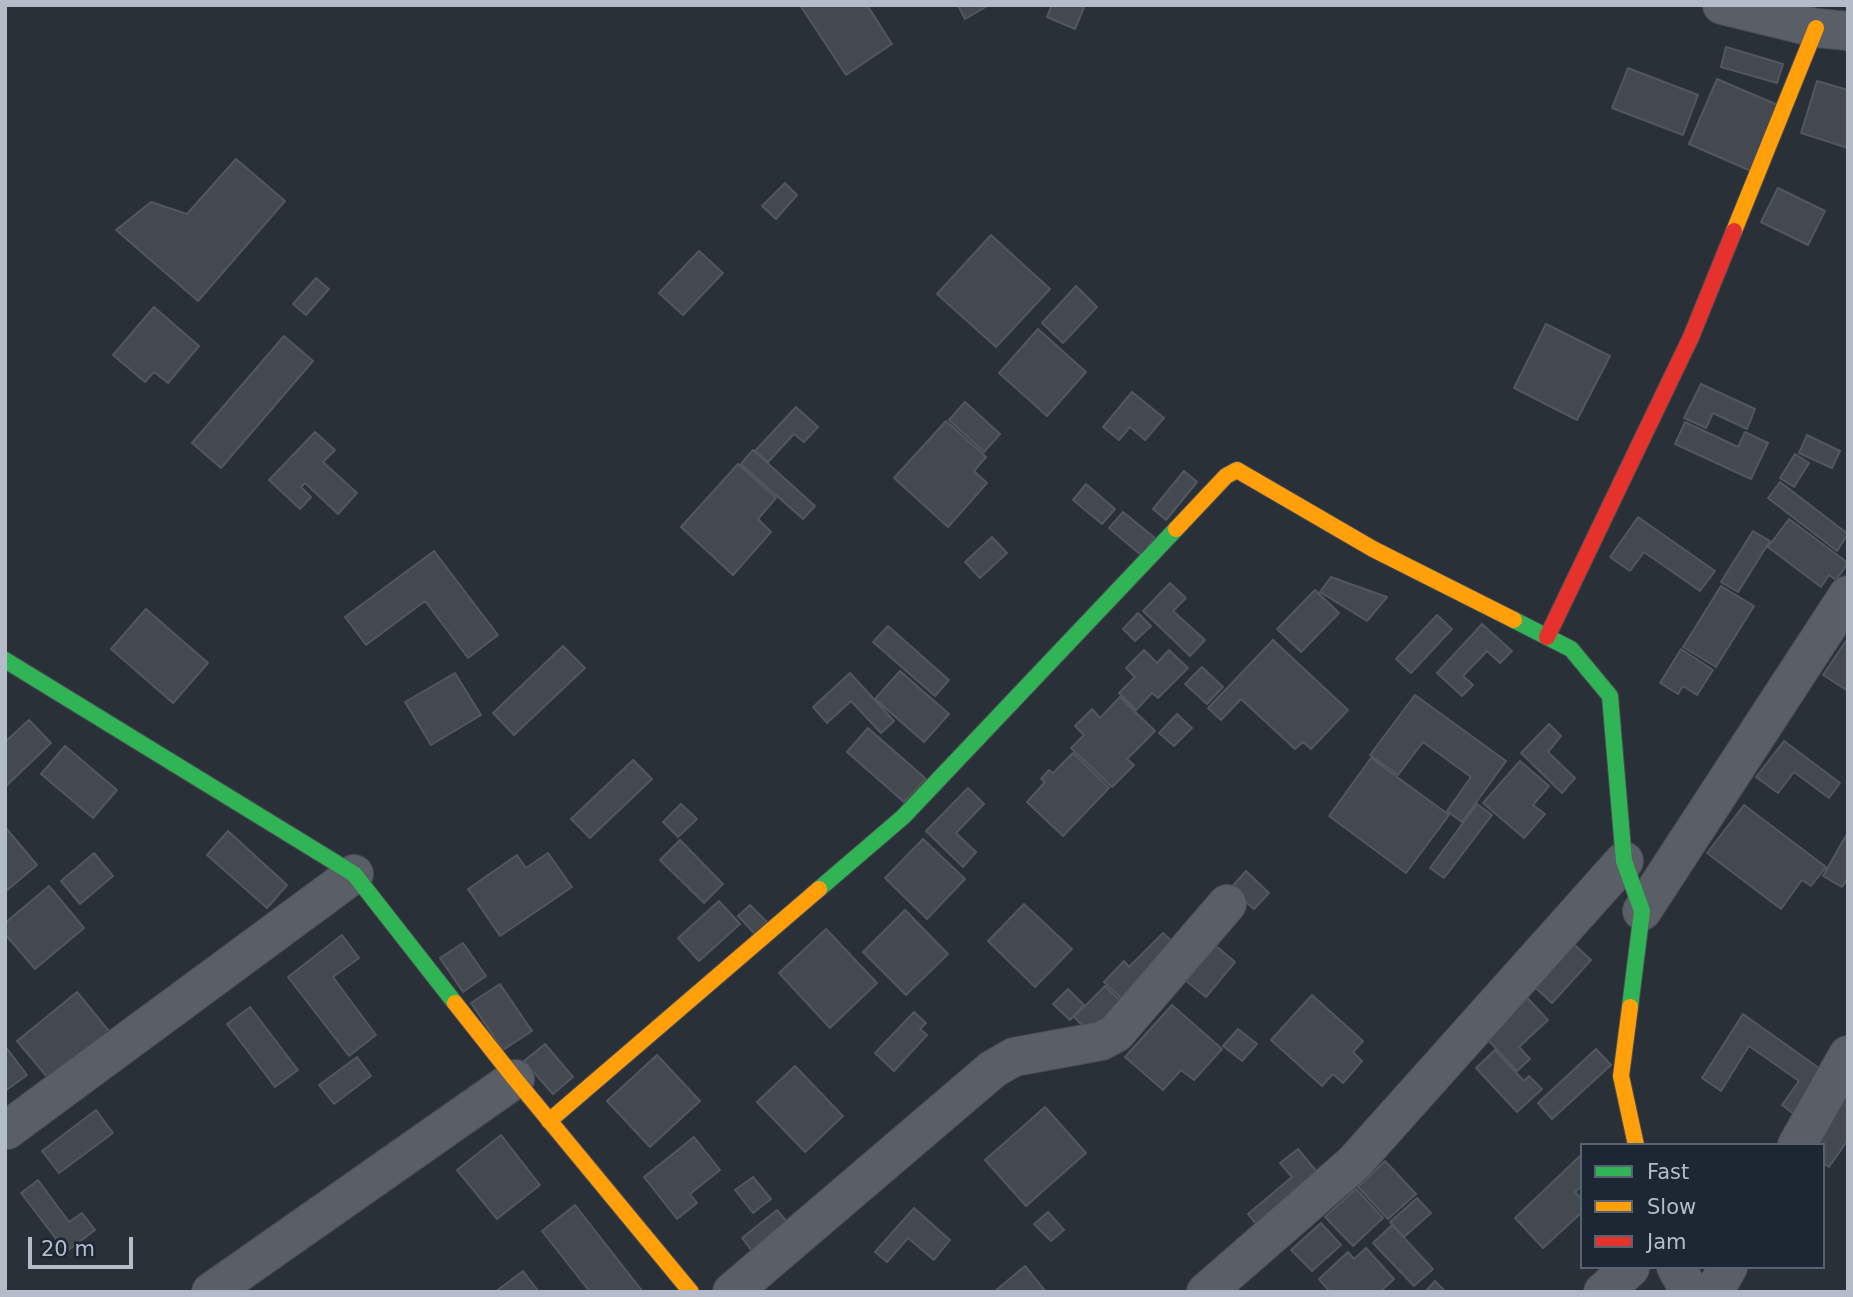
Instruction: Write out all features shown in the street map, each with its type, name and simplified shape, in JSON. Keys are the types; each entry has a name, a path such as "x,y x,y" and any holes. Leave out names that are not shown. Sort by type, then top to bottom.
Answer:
{"street":[{"path":"1547,637 1691,337 1832,30 1722,5"},
{"path":"549,1121 903,817 1226,476 1237,470 1373,549 1571,649 1610,696 1624,860 1642,911"},
{"path":"1636,1143 1621,1076 1642,911 1848,596"},
{"path":"5,660 354,874 515,1079 687,1290"},
{"path":"1206,1292 1354,1163 1624,860"},
{"path":"7,1130 354,874"},
{"path":"732,1292 993,1069 1014,1057 1101,1041 1116,1033 1227,904"},
{"path":"1798,1143 1848,1055"},
{"path":"211,1292 515,1079"},
{"path":"1603,1292 1629,1269"},
{"path":"1677,1269 1690,1292"},
{"path":"1714,1292 1727,1269"}],"building":[{"path":"800,5 867,5 892,44 846,75"},
{"path":"958,5 989,5 965,19"},
{"path":"1052,5 1085,5 1075,29 1047,17"},
{"path":"1726,47 1783,64 1777,83 1721,67"},
{"path":"1628,68 1698,95 1683,135 1612,108"},
{"path":"1717,79 1780,106 1751,171 1689,144"},
{"path":"1817,81 1848,90 1848,148 1801,133"},
{"path":"236,159 285,201 198,301 116,230 151,202 187,214"},
{"path":"785,183 797,195 776,219 762,206"},
{"path":"1778,188 1825,211 1808,245 1761,222"},
{"path":"991,235 1050,289 996,347 937,294"},
{"path":"699,251 723,273 683,315 659,293"},
{"path":"316,278 329,289 306,315 293,304"},
{"path":"1076,286 1097,307 1063,343 1042,323"},
{"path":"154,307 199,346 168,383 154,372 145,382 113,355"},
{"path":"1546,324 1610,356 1577,420 1514,388"},
{"path":"1038,329 1086,372 1047,416 999,373"},
{"path":"284,336 313,361 221,468 192,443"},
{"path":"1701,384 1755,409 1747,429 1713,413 1706,428 1684,418"},
{"path":"1132,392 1164,418 1145,440 1130,427 1119,440 1103,427"},
{"path":"965,402 1000,434 984,452 949,420"},
{"path":"796,407 818,427 804,442 794,434 768,462 755,451"},
{"path":"946,421 986,457 974,471 987,483 948,527 894,478"},
{"path":"1685,422 1738,447 1745,432 1768,443 1751,479 1675,444"},
{"path":"315,432 335,450 323,462 357,493 338,514 305,483 301,487 311,497 300,509 269,480"},
{"path":"1807,435 1840,451 1832,468 1799,453"},
{"path":"753,450 815,506 803,519 741,464"},
{"path":"1795,454 1809,463 1794,487 1780,478"},
{"path":"738,464 776,498 758,519 771,532 733,575 681,527"},
{"path":"1184,471 1197,482 1166,520 1153,509"},
{"path":"1780,482 1848,534 1837,551 1768,498"},
{"path":"1086,484 1115,509 1102,524 1073,500"},
{"path":"1123,512 1155,538 1141,555 1109,528"},
{"path":"1638,517 1715,571 1700,591 1644,552 1630,571 1610,557"},
{"path":"1789,519 1848,563 1836,580 1829,575 1821,587 1768,547"},
{"path":"1753,531 1770,541 1738,592 1721,582"},
{"path":"992,537 1007,553 980,578 965,562"},
{"path":"434,551 498,635 468,658 425,601 366,645 345,617"},
{"path":"1331,577 1387,597 1367,621 1320,592"},
{"path":"1170,583 1186,598 1173,611 1205,640 1190,656 1143,611"},
{"path":"1721,586 1754,606 1716,667 1683,647"},
{"path":"1315,590 1339,613 1301,652 1277,629"},
{"path":"146,609 208,663 173,703 111,649"},
{"path":"1138,613 1151,626 1135,641 1123,629"},
{"path":"1437,615 1452,629 1411,673 1396,659"},
{"path":"1482,624 1512,651 1500,663 1487,651 1463,676 1473,685 1462,696 1437,673"},
{"path":"888,626 949,680 935,696 873,642"},
{"path":"1848,638 1848,691 1823,675"},
{"path":"1273,640 1348,710 1311,749 1303,742 1295,749 1241,699 1221,720 1208,708"},
{"path":"563,646 585,668 514,735 493,713"},
{"path":"1681,649 1713,670 1697,695 1683,686 1678,694 1660,683"},
{"path":"1144,650 1157,663 1169,650 1188,668 1158,698 1152,693 1136,710 1119,693 1135,677 1126,668"},
{"path":"1202,667 1223,687 1207,704 1185,684"},
{"path":"900,671 949,714 924,742 875,699"},
{"path":"455,673 481,715 431,745 405,702"},
{"path":"850,673 894,721 881,733 851,701 827,723 813,707"},
{"path":"1415,695 1506,761 1462,822 1447,811 1471,777 1423,742 1398,775 1370,755"},
{"path":"1120,697 1155,731 1127,759 1134,765 1112,787 1071,748 1084,735 1075,726 1092,709 1100,718"},
{"path":"1177,714 1192,728 1174,746 1159,733"},
{"path":"29,720 51,743 5,787 5,742"},
{"path":"1549,724 1561,736 1548,752 1575,778 1562,793 1521,753"},
{"path":"868,728 926,779 904,802 847,752"},
{"path":"1784,741 1840,783 1829,798 1794,772 1778,793 1756,777"},
{"path":"65,746 117,790 93,818 41,774"},
{"path":"1073,753 1109,788 1063,836 1027,802 1045,782 1041,779 1049,770 1053,773"},
{"path":"1371,758 1449,815 1406,873 1329,816"},
{"path":"633,760 652,779 590,838 571,819"},
{"path":"1520,761 1549,786 1533,805 1545,814 1524,838 1483,803"},
{"path":"968,788 984,804 956,833 976,852 963,867 926,831"},
{"path":"681,804 697,819 678,837 663,822"},
{"path":"1477,804 1492,815 1444,878 1430,868"},
{"path":"1744,805 1826,867 1811,886 1802,880 1781,909 1707,853"},
{"path":"5,827 37,865 5,892"},
{"path":"228,831 287,885 267,908 207,855"},
{"path":"1848,832 1848,878 1842,887 1823,876"},
{"path":"923,839 965,879 927,919 885,878"},
{"path":"680,840 723,884 704,903 660,860"},
{"path":"94,853 113,876 80,904 61,881"},
{"path":"548,853 572,887 500,936 468,889 517,855 526,868"},
{"path":"1246,871 1269,893 1254,909 1230,889"},
{"path":"49,886 84,928 35,969 5,934 5,923"},
{"path":"719,901 740,924 699,961 678,938"},
{"path":"1024,904 1072,949 1035,987 988,941"},
{"path":"750,905 768,923 756,935 738,916"},
{"path":"905,910 948,954 906,995 863,952"},
{"path":"826,929 877,983 830,1028 779,973"},
{"path":"1163,933 1184,952 1131,1007 1104,982 1124,961 1129,967"},
{"path":"342,935 359,958 333,977 376,1035 349,1056 288,977"},
{"path":"1565,936 1591,960 1552,1003 1526,979"},
{"path":"463,943 486,976 463,992 440,958"},
{"path":"1215,945 1235,962 1206,997 1186,981"},
{"path":"500,984 532,1031 503,1050 471,1003"},
{"path":"1105,986 1126,1006 1095,1038 1074,1017"},
{"path":"1068,989 1084,1005 1070,1020 1053,1004"},
{"path":"1519,989 1548,1020 1519,1047 1530,1059 1517,1071 1477,1028"},
{"path":"77,992 113,1036 54,1085 17,1041"},
{"path":"1312,995 1363,1041 1353,1052 1362,1061 1343,1083 1333,1074 1322,1086 1271,1040"},
{"path":"1172,1005 1222,1049 1194,1080 1181,1070 1163,1090 1125,1057"},
{"path":"250,1007 298,1070 275,1087 227,1024"},
{"path":"914,1012 926,1023 920,1029 927,1035 894,1071 875,1053"},
{"path":"1743,1014 1826,1073 1799,1118 1782,1105 1799,1081 1749,1046 1721,1091 1702,1078"},
{"path":"1238,1029 1257,1044 1242,1061 1223,1046"},
{"path":"545,1044 573,1077 553,1094 524,1061"},
{"path":"5,1046 27,1075 5,1091"},
{"path":"1596,1049 1611,1065 1552,1119 1538,1103"},
{"path":"1495,1050 1524,1081 1529,1076 1542,1089 1517,1112 1476,1068"},
{"path":"657,1055 700,1101 650,1147 607,1101"},
{"path":"357,1057 371,1076 334,1104 319,1085"},
{"path":"795,1066 843,1116 805,1152 757,1102"},
{"path":"1848,1095 1848,1140 1829,1167 1825,1164 1825,1143 1814,1143"},
{"path":"1045,1107 1086,1153 1026,1206 985,1160"},
{"path":"96,1110 113,1133 59,1173 42,1151"},
{"path":"501,1135 540,1185 497,1219 457,1170"},
{"path":"694,1137 720,1170 690,1194 697,1203 677,1219 644,1177"},
{"path":"1298,1149 1326,1183 1264,1234 1248,1214 1292,1177 1280,1163"},
{"path":"1580,1156 1580,1188 1575,1192 1580,1197 1580,1214 1543,1248 1515,1218"},
{"path":"1385,1161 1416,1194 1388,1219 1358,1187"},
{"path":"753,1177 771,1199 753,1213 735,1190"},
{"path":"38,1180 69,1222 82,1213 95,1230 66,1252 21,1193"},
{"path":"1356,1189 1383,1218 1353,1246 1325,1217"},
{"path":"1417,1198 1431,1213 1404,1237 1390,1222"},
{"path":"575,1205 643,1292 590,1292 542,1231"},
{"path":"914,1208 950,1240 934,1260 908,1238 887,1262 875,1252"},
{"path":"777,1210 792,1228 756,1256 742,1238"},
{"path":"1048,1212 1064,1230 1051,1241 1034,1224"},
{"path":"1321,1223 1341,1245 1312,1271 1291,1250"},
{"path":"1392,1225 1433,1269 1414,1286 1373,1243"},
{"path":"1366,1248 1394,1279 1380,1292 1330,1292 1319,1279 1348,1252 1354,1259"},
{"path":"1025,1266 1046,1292 994,1292"},
{"path":"523,1271 539,1292 495,1292"},
{"path":"1435,1281 1446,1292 1425,1292"}],"traffic: fast":[{"path":"819,889 903,817 1176,529"},
{"path":"1514,620 1571,649 1610,696 1624,861 1642,911 1630,1007"},
{"path":"5,660 354,874 455,1003"}],"traffic: slow":[{"path":"1734,231 1816,28"},
{"path":"1176,529 1226,476 1237,470 1373,549 1514,620"},
{"path":"549,1121 819,889"},
{"path":"455,1003 691,1292"},
{"path":"1630,1007 1621,1076 1636,1143"}],"traffic: jam":[{"path":"1547,637 1691,337 1734,231"}]}
